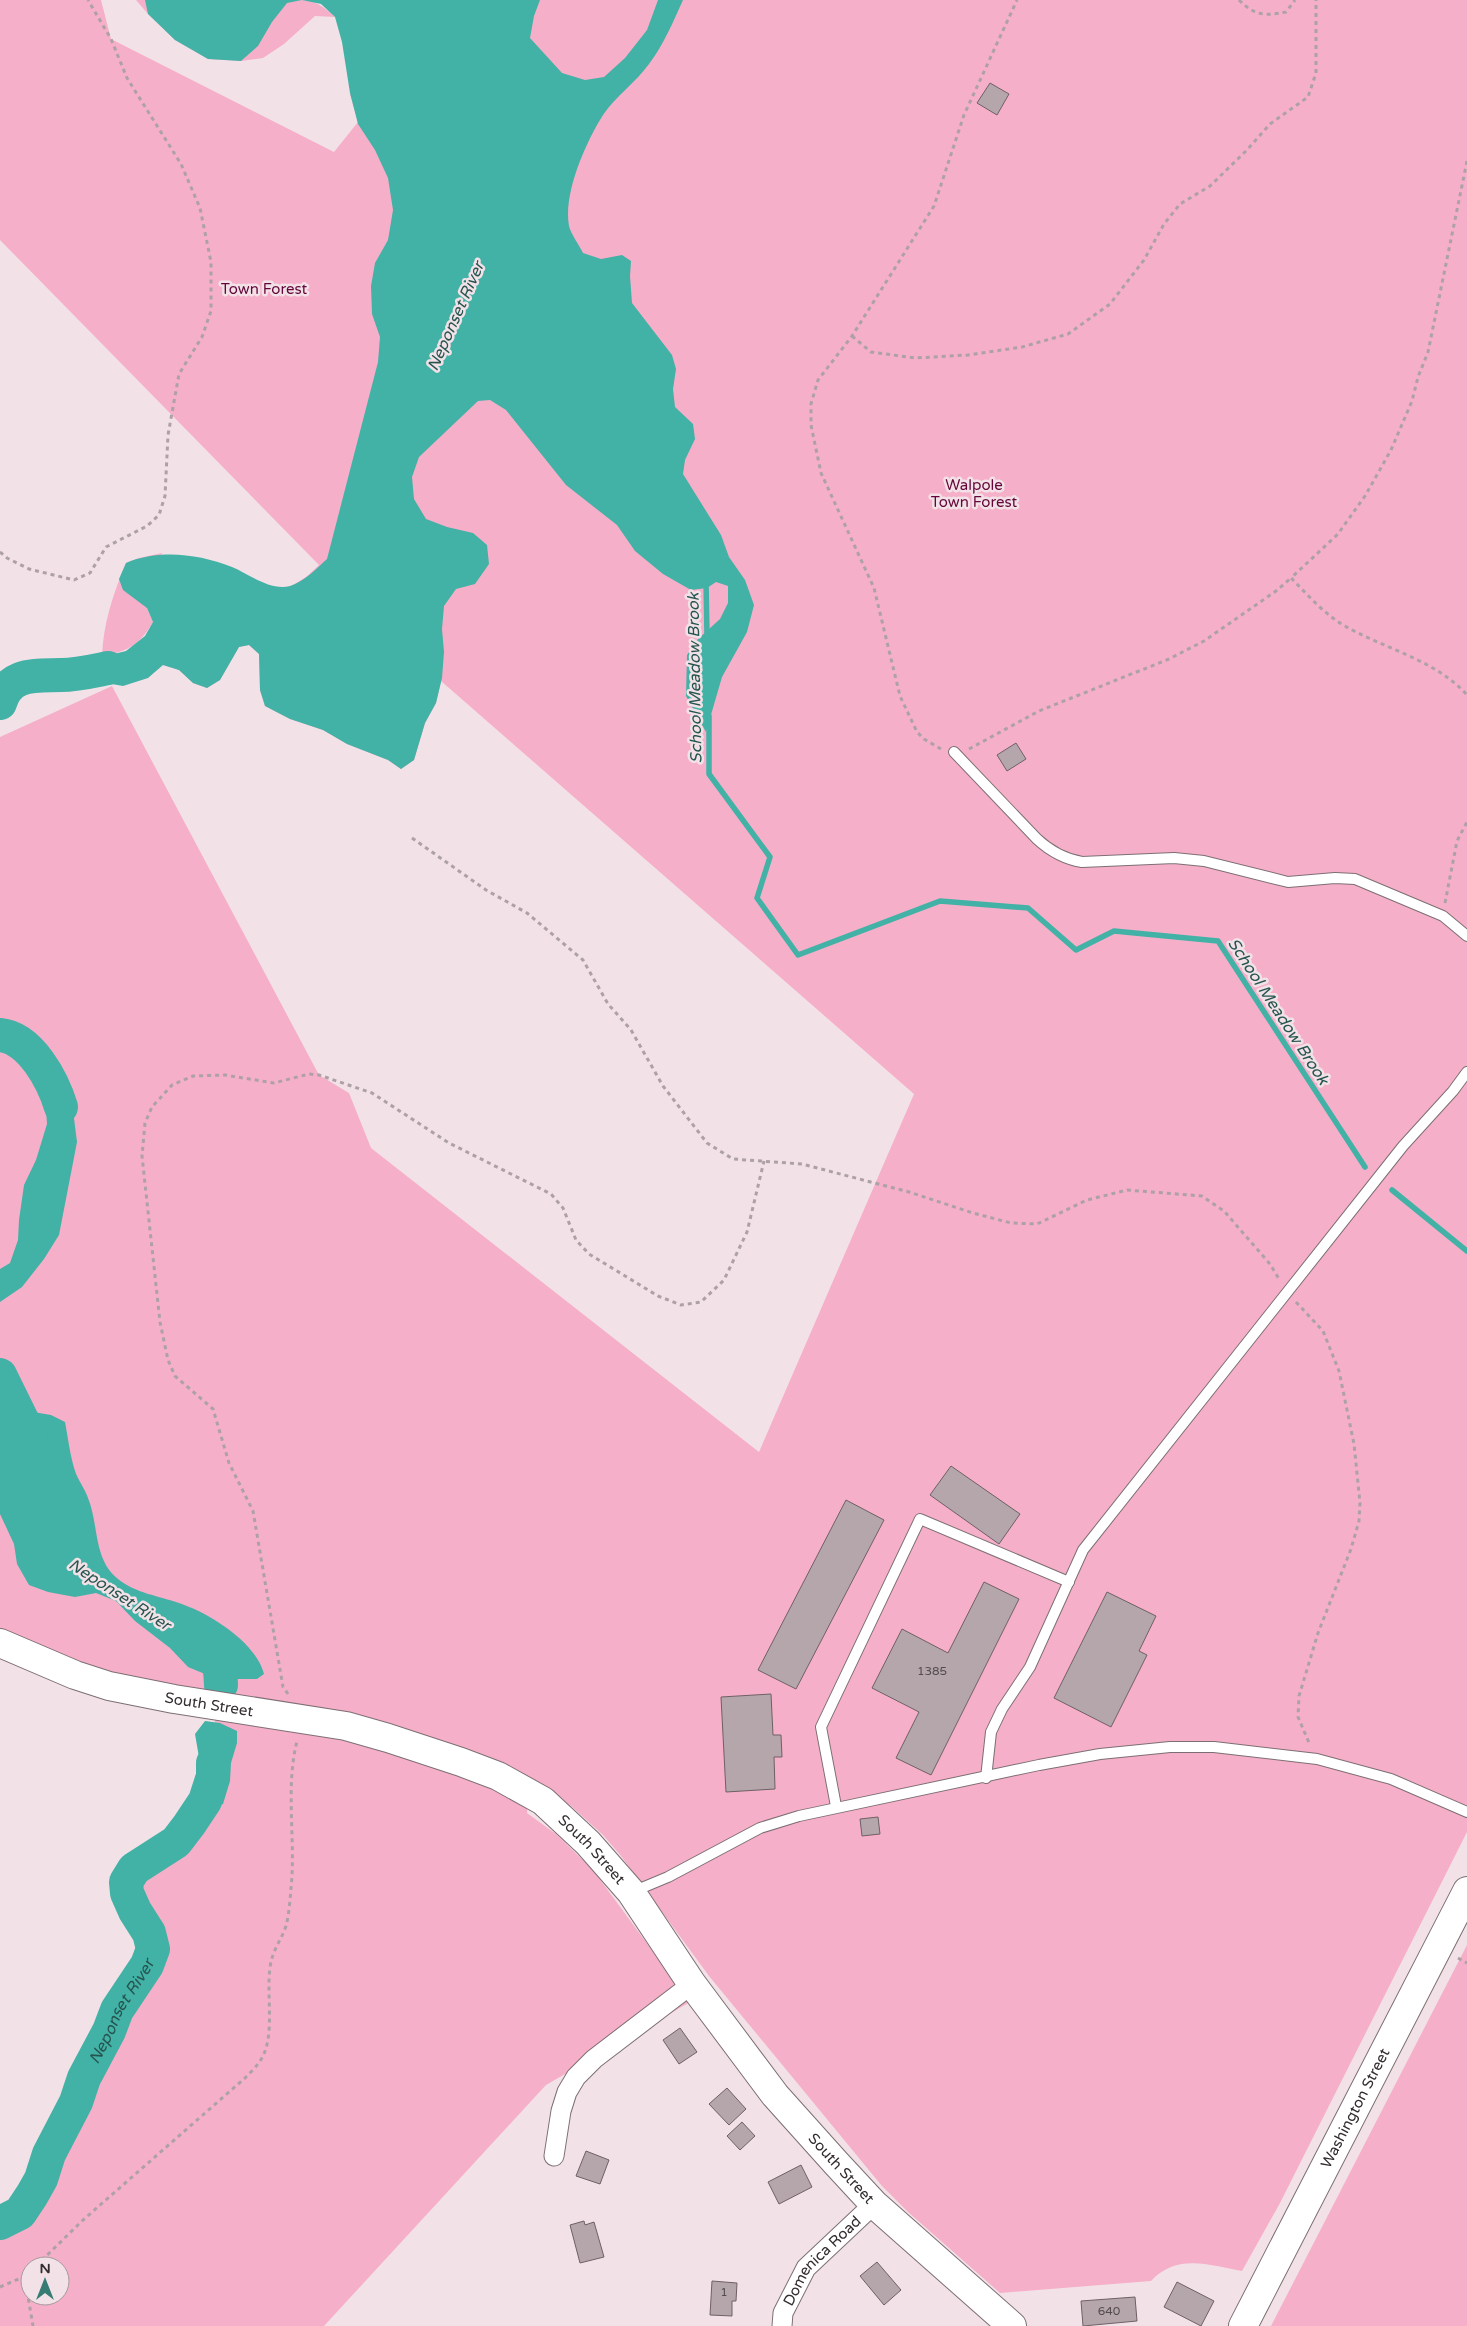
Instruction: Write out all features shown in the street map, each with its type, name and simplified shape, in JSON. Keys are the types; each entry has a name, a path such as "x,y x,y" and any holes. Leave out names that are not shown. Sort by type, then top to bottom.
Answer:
{"street":[{"name":"South Street","path":"0,1643 75,1675 109,1686 174,1699 346,1726 426,1750 498,1776 543,1801 588,1843 631,1892 692,1984 775,2095 874,2204 1012,2326"},
{"name":"Washington Street","path":"1243,2326 1467,1891"},
{"path":"554,2156 567,2092 576,2077 594,2059 692,1984"},
{"name":"Domenica Road","path":"782,2326 783,2313 806,2268 874,2204"}],"lane":[{"path":"954,752 1037,839 1048,849 1067,858 1082,862 1183,859 1204,861 1288,882 1335,878 1355,879 1443,916 1467,936"},
{"path":"986,1778 992,1732 998,1716 1030,1667 1083,1550 1403,1146 1453,1091 1467,1072"},
{"path":"836,1806 821,1727 920,1519 1069,1582"},
{"path":"631,1892 668,1876 760,1828 836,1806 986,1778 1039,1765 1100,1754 1170,1747 1214,1747 1317,1759 1391,1779 1467,1812"}],"path":[{"path":"0,552 6,558 29,569 74,580 90,572 106,546 148,526 159,515 165,496 168,435 179,374 202,337 212,311 211,262 200,208 181,164 127,78 111,39 88,0"},
{"path":"1017,0 964,115 934,206 852,336 818,380 814,390 810,425 816,456 828,492 874,588 900,696 906,711 917,732 924,739 945,751 954,752 972,748 1039,711 1169,659 1204,641 1276,591 1338,534 1365,496 1391,450 1412,401 1418,377 1428,352 1467,161"},
{"path":"1239,0 1249,10 1267,15 1286,12 1295,0"},
{"path":"852,336 871,352 915,358 968,355 1022,347 1068,334 1110,304 1144,260 1164,224 1180,204 1210,186 1246,151 1270,124 1308,97 1316,73 1316,0"},
{"path":"1291,578 1328,615 1344,625 1443,674 1467,695"},
{"path":"1443,916 1457,841 1467,822"},
{"path":"412,838 486,890 527,913 583,960 608,1004 631,1030 663,1086 707,1142 733,1159 802,1164 909,1192 1011,1223 1037,1224 1086,1200 1127,1190 1202,1196 1224,1211 1270,1264 1287,1293 1323,1331 1340,1371 1354,1444 1360,1503 1359,1521 1351,1549 1318,1634 1299,1696 1298,1717 1317,1759"},
{"path":"46,2256 83,2220 245,2078 261,2060 269,2036 267,1990 270,1965 275,1946 286,1927 291,1891 293,1764 302,1718 284,1687 253,1511 229,1463 213,1409 175,1376 168,1360 160,1322 142,1156 145,1123 152,1107 172,1085 193,1076 225,1075 274,1083 309,1074 319,1075 372,1093 449,1144 551,1194 563,1208 576,1240 589,1254 658,1296 681,1305 701,1302 724,1280 747,1232 764,1161"},
{"path":"0,2287 20,2278"},
{"path":"29,2306 32,2326"}],"green space":[{"name":"Walpole Town Forest","path":"0,0 101,0 111,39 334,152 358,122 350,94 455,0 1467,0 1467,1832 1280,2203 1242,2271 1206,2264 1183,2264 1161,2272 1151,2281 1000,2293 908,2212 882,2186 709,1976 621,1856 603,1835 571,1806 525,1775 528,1792 527,1813 556,1834 593,1870 690,2002 546,2085 324,2326 0,2326 0,2223 20,2213 32,2195 41,2179 49,2154 76,2102 84,2078 109,2031 117,2010 147,1965 153,1949 149,1933 135,1911 127,1893 126,1882 134,1869 176,1842 205,1801 217,1706 0,1643 0,737 112,686 319,1075 349,1093 371,1148 759,1452 914,1094 441,681 436,703 425,723 414,760 401,769 388,760 347,744 323,730 290,719 265,706 260,690 259,654 249,645 239,647 220,680 207,688 193,683 179,670 163,665 306,577 319,565 0,240"},
{"path":"136,0 303,0 317,3 335,17 315,16 284,44 263,58 241,61 208,59 175,40"},
{"path":"162,553 147,608 153,622 138,642 119,652 102,657 104,633 110,609 126,563"},
{"path":"1467,1945 1467,2326 1271,2326"}],"water":[{"path":"145,0 302,0 287,3 272,22 258,46 241,61 208,59 175,40 148,14"},
{"path":"302,0 540,0 534,16 530,38 562,73 585,80 604,77 625,58 647,30 658,0 683,0 668,33 644,71 608,108 596,126 577,168 569,199 568,213 570,229 583,253 601,259 622,255 631,261 632,303 672,355 676,369 673,389 675,407 693,424 695,439 685,460 683,474 721,535 729,557 745,580 754,605 747,632 722,677 706,732 686,696 687,655 698,639 720,619 728,603 728,586 716,582 707,588 691,590 663,574 635,551 617,525 566,485 506,410 490,400 478,401 419,457 412,477 414,499 426,519 447,527 473,533 487,545 489,564 475,584 456,589 444,606 442,678 436,703 425,723 414,760 401,769 388,760 347,744 323,730 290,719 265,706 260,690 259,654 249,645 239,647 220,680 207,688 193,683 179,670 163,665 148,678 123,686 62,675 102,657 126,651 145,636 153,622 147,608 123,590 119,579 126,563 152,556 192,556 232,567 267,584 282,587 290,586 300,581 327,559 378,362 380,337 372,314 371,286 375,263 388,240 393,210 388,178 375,150 358,124 350,93 342,42 335,17 321,4"},
{"path":"43,1066 59,1073 70,1087 77,1142 59,1235 44,1259 22,1287 0,1302 0,1269 10,1263 18,1240 24,1185 36,1160 47,1124"},
{"path":"20,1396 33,1412 51,1415 65,1422 75,1471 88,1498 100,1552 110,1571 132,1588 191,1608 217,1621 242,1640 252,1651 264,1674 257,1679 229,1679 205,1674 188,1667 170,1648 135,1621 116,1601 96,1593 75,1597 48,1592 29,1585 17,1564 14,1544 0,1514 0,1402 11,1397"},
{"path":"205,1721 220,1723 237,1731 237,1743 231,1763 230,1781 223,1804 209,1810 192,1804 193,1790 201,1769 195,1734"}],"building":[{"path":"990,83 1009,94 997,115 977,103"},
{"path":"1016,743 1026,759 1007,771 997,755"},
{"path":"951,1466 1020,1514 999,1544 930,1495"},
{"path":"846,1500 884,1520 796,1689 758,1670"},
{"path":"984,1582 1019,1599 931,1775 896,1758 919,1712 872,1688 902,1629 948,1653"},
{"path":"1107,1592 1156,1616 1139,1651 1147,1655 1111,1727 1054,1698"},
{"path":"771,1694 773,1735 781,1735 782,1757 774,1757 775,1789 726,1792 721,1697"},
{"path":"878,1817 880,1834 862,1836 860,1819"},
{"path":"680,2028 697,2052 679,2064 663,2040"},
{"path":"727,2088 746,2109 729,2125 709,2104"},
{"path":"742,2122 755,2136 740,2150 727,2136"},
{"path":"586,2151 609,2160 600,2184 576,2176"},
{"path":"801,2165 812,2187 779,2204 768,2182"},
{"path":"584,2221 585,2225 594,2222 604,2257 580,2263 570,2225"},
{"path":"877,2262 901,2290 884,2305 860,2276"},
{"path":"712,2281 737,2283 736,2301 732,2301 732,2316 710,2315"},
{"path":"1177,2282 1214,2301 1201,2326 1164,2307"},
{"path":"1135,2297 1137,2321 1083,2326 1081,2301"}],"waterway":[{"name":"School Meadow Brook","path":"706,581 707,636"},
{"name":"Neponset River","path":"0,703 4,693 10,686 24,678 42,675 85,673 108,668"},
{"name":"School Meadow Brook","path":"709,716 709,774 770,857 757,898 798,955 940,901 1028,908 1076,950 1114,931 1218,941 1365,1167"},
{"name":"Neponset River","path":"0,1035 11,1038 31,1052 46,1074 61,1107"},
{"name":"School Meadow Brook","path":"1392,1190 1467,1251"},
{"name":"Neponset River","path":"0,1375 31,1438"},
{"name":"Neponset River","path":"197,1641 209,1649 217,1658 221,1685"},
{"name":"Neponset River","path":"0,2223 20,2213 41,2179 49,2154 76,2102 84,2078 109,2031 117,2010 147,1965 153,1949 149,1933 135,1911 127,1893 126,1882 134,1869 176,1842 189,1825 205,1801 213,1776 213,1763"}],"park label":[{"name":"Town Forest","path":"264,289"}]}
